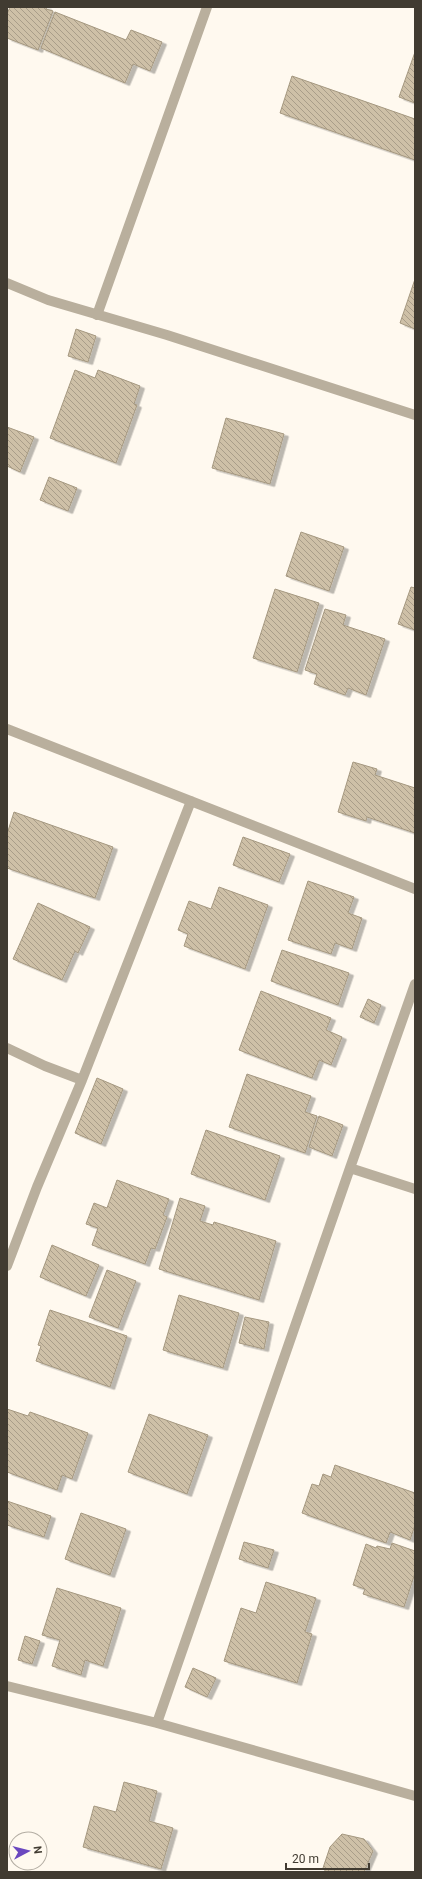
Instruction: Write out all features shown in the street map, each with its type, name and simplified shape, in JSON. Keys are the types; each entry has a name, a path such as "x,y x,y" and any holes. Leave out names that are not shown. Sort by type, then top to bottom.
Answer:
{"street":[{"path":"97,315 207,7"},
{"path":"7,283 48,300 167,335 415,415"},
{"path":"7,729 415,889"},
{"path":"7,1266 37,1187 82,1080 191,801"},
{"path":"157,1722 415,984"},
{"path":"7,1048 45,1066 82,1080"},
{"path":"350,1168 415,1189"},
{"path":"7,1686 157,1722 415,1796"}],"building":[{"path":"10,7 47,7 46,9 53,11 38,50 7,38 7,14"},
{"path":"55,12 126,40 131,30 162,42 150,71 133,64 125,83 41,48"},
{"path":"415,52 415,103 399,97"},
{"path":"292,76 415,119 415,160 280,113"},
{"path":"415,279 415,329 400,323"},
{"path":"76,329 96,336 88,362 68,356"},
{"path":"75,370 95,378 98,370 140,386 134,404 137,405 116,463 50,438"},
{"path":"226,418 284,434 270,484 212,468"},
{"path":"7,427 34,437 20,472 7,466"},
{"path":"49,477 77,488 68,511 40,500"},
{"path":"301,532 344,547 329,591 286,576"},
{"path":"411,587 415,588 415,630 398,624"},
{"path":"275,589 319,603 297,672 253,658"},
{"path":"325,609 346,615 343,625 385,639 366,695 348,688 345,695 314,684 317,674 305,670"},
{"path":"353,762 377,769 375,775 415,788 415,833 367,817 366,821 338,812"},
{"path":"14,812 113,847 95,898 7,868 7,834"},
{"path":"243,837 290,854 279,882 233,865"},
{"path":"308,881 354,897 348,913 362,918 352,949 335,943 331,954 288,940"},
{"path":"219,887 268,905 245,969 184,946 188,934 178,930 189,901 211,909"},
{"path":"38,903 90,927 78,953 75,951 62,980 13,959"},
{"path":"282,950 349,973 338,1005 271,981"},
{"path":"261,991 331,1018 326,1030 342,1037 331,1065 319,1060 312,1078 239,1050"},
{"path":"368,999 381,1005 374,1023 360,1017"},
{"path":"247,1074 311,1096 305,1112 317,1116 305,1153 229,1127"},
{"path":"97,1078 123,1089 101,1144 75,1133"},
{"path":"319,1116 343,1125 332,1156 309,1147"},
{"path":"206,1130 280,1156 265,1200 191,1174"},
{"path":"117,1180 169,1199 163,1215 167,1217 155,1249 151,1248 145,1264 92,1245 98,1228 86,1224 94,1203 107,1208"},
{"path":"180,1198 205,1206 200,1221 213,1225 214,1222 276,1241 259,1300 159,1269"},
{"path":"52,1245 99,1265 86,1296 40,1277"},
{"path":"107,1270 136,1281 118,1328 89,1317"},
{"path":"179,1295 239,1313 223,1368 163,1350"},
{"path":"50,1310 127,1336 110,1387 36,1361 41,1346 38,1345"},
{"path":"245,1317 269,1322 264,1349 239,1343"},
{"path":"7,1409 28,1416 30,1412 88,1433 72,1479 62,1475 57,1490 7,1472"},
{"path":"149,1414 208,1435 187,1494 128,1472"},
{"path":"335,1465 415,1493 415,1525 410,1540 390,1532 386,1543 302,1513 312,1484 319,1486 323,1474 331,1477"},
{"path":"7,1501 51,1516 44,1537 7,1525"},
{"path":"81,1513 126,1529 110,1575 65,1559"},
{"path":"244,1542 274,1550 268,1568 239,1559"},
{"path":"392,1543 415,1551 415,1573 404,1607 363,1594 365,1589 353,1585 366,1544 376,1548 377,1546 390,1549"},
{"path":"266,1582 316,1598 305,1632 312,1634 297,1683 224,1661 241,1608 256,1613"},
{"path":"57,1588 121,1608 103,1666 85,1660 81,1675 52,1666 60,1640 42,1635"},
{"path":"25,1636 40,1641 32,1664 18,1660"},
{"path":"193,1668 216,1678 207,1697 185,1687"},
{"path":"124,1782 157,1791 149,1821 173,1828 161,1869 83,1847 94,1806 116,1812"},
{"path":"342,1834 364,1839 373,1851 364,1872 326,1872 323,1868 330,1847"}]}
